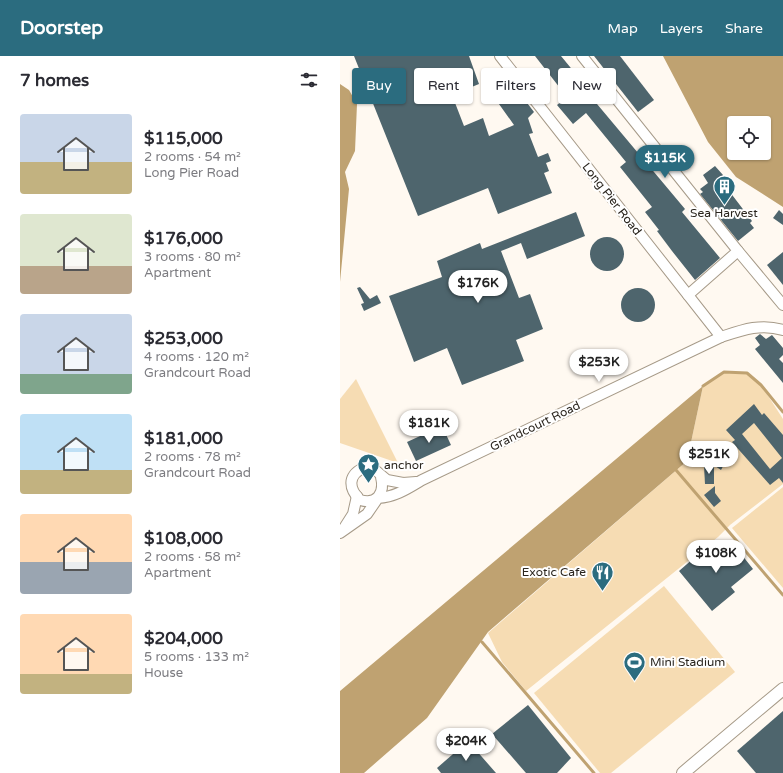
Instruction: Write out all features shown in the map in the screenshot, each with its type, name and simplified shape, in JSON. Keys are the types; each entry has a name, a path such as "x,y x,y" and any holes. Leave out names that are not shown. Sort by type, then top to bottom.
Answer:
{"main road":[{"path":"683,773 783,689"}],"street":[{"path":"582,56 783,305"},
{"name":"Long Pier Road","path":"503,58 721,337"},
{"path":"688,295 738,251"},
{"name":"Grandcourt Road","path":"422,480 721,337 750,327 768,327 783,330"},
{"path":"368,468 374,469 387,480 403,483 422,480 398,494 367,502 353,492 351,482 357,471 368,468"},
{"path":"340,533 366,514 378,498 383,487 382,477"},
{"path":"340,533 352,514 357,496"}],"shaded area":[{"path":"663,56 783,56 783,207 736,177 708,142"},
{"path":"340,84 349,90 352,95 352,104 357,104 355,151 345,172 349,189 340,282"},
{"path":"724,372 747,373 761,385 783,419 783,484 730,525 718,537 526,691 502,662 488,633 687,461 703,386"},
{"path":"356,379 398,463 340,443 340,399"},
{"path":"703,386 687,461 488,632 427,718 364,773 340,773 340,691"},
{"path":"783,487 783,588 732,528"},
{"name":"Mini Stadium","path":"664,586 735,672 611,773 600,773 534,693"}],"building":[{"path":"354,56 469,56 479,84 473,86 473,68 414,68 414,104 455,104 464,126 483,118 489,136 514,125 499,104 528,104 534,112 528,118 533,133 529,134 538,157 548,153 551,161 546,163 549,171 544,173 552,193 498,214 488,188 418,216 373,104 406,104 406,68 359,68"},
{"path":"535,56 561,56 571,68 558,68 558,85 550,75 550,68 544,68"},
{"path":"594,56 620,56 654,100 638,112 616,84 616,68 603,68"},
{"path":"597,104 685,209 682,212 720,258 695,280 657,231 659,230 645,212 652,207 620,167 626,162 586,113 573,124 557,105"},
{"name":"Sea Harvest","path":"715,166 723,175 720,179 752,221 750,223 754,228 738,241 700,194 703,192 700,189 708,183 703,175"},
{"path":"779,210 783,214 783,225 773,218"},
{"path":"576,212 585,236 527,259 521,243 501,251 519,298 530,294 543,329 516,340 524,361 462,385 447,348 414,362 389,296 442,277 437,261 480,243 482,249"},
{"path":"607,237 619,242 624,254 619,266 607,271 595,266 590,254 595,242"},
{"path":"783,252 783,285 767,265"},
{"path":"360,287 370,299 377,295 381,303 364,311 361,304 364,303 357,288"},
{"path":"638,288 650,293 655,305 650,317 638,322 626,317 621,305 626,293"},
{"path":"760,334 766,339 772,335 783,348 783,355 779,359 783,363 783,383 755,349 760,345 755,338"},
{"path":"754,404 762,415 764,413 783,435 783,483 779,478 770,485 732,442 735,440 726,430","holes":["754,423 782,458 770,469 742,434"]},
{"path":"442,426 451,445 416,461 407,442"},
{"path":"719,454 727,459 721,470 712,464"},
{"path":"704,466 714,467 714,484 705,484"},
{"path":"715,486 715,493 721,501 714,507 704,495"},
{"path":"730,540 753,569 731,587 735,592 712,611 679,571 702,551 708,558"},
{"path":"528,705 571,758 557,773 526,773 492,734"},
{"path":"783,711 783,773 756,773 737,751"},
{"path":"468,741 496,773 441,773 437,768"}],"waterway":[{"path":"703,386 724,372 747,373 761,385 783,412"},
{"path":"676,470 783,595"},
{"path":"482,642 594,773"}],"place":[{"name":"Sea Harvest","path":"724,206"},
{"name":"anchor","path":"368,484"},
{"name":"Exotic Cafe","path":"602,592"},
{"name":"Mini Stadium","path":"634,682"}]}
